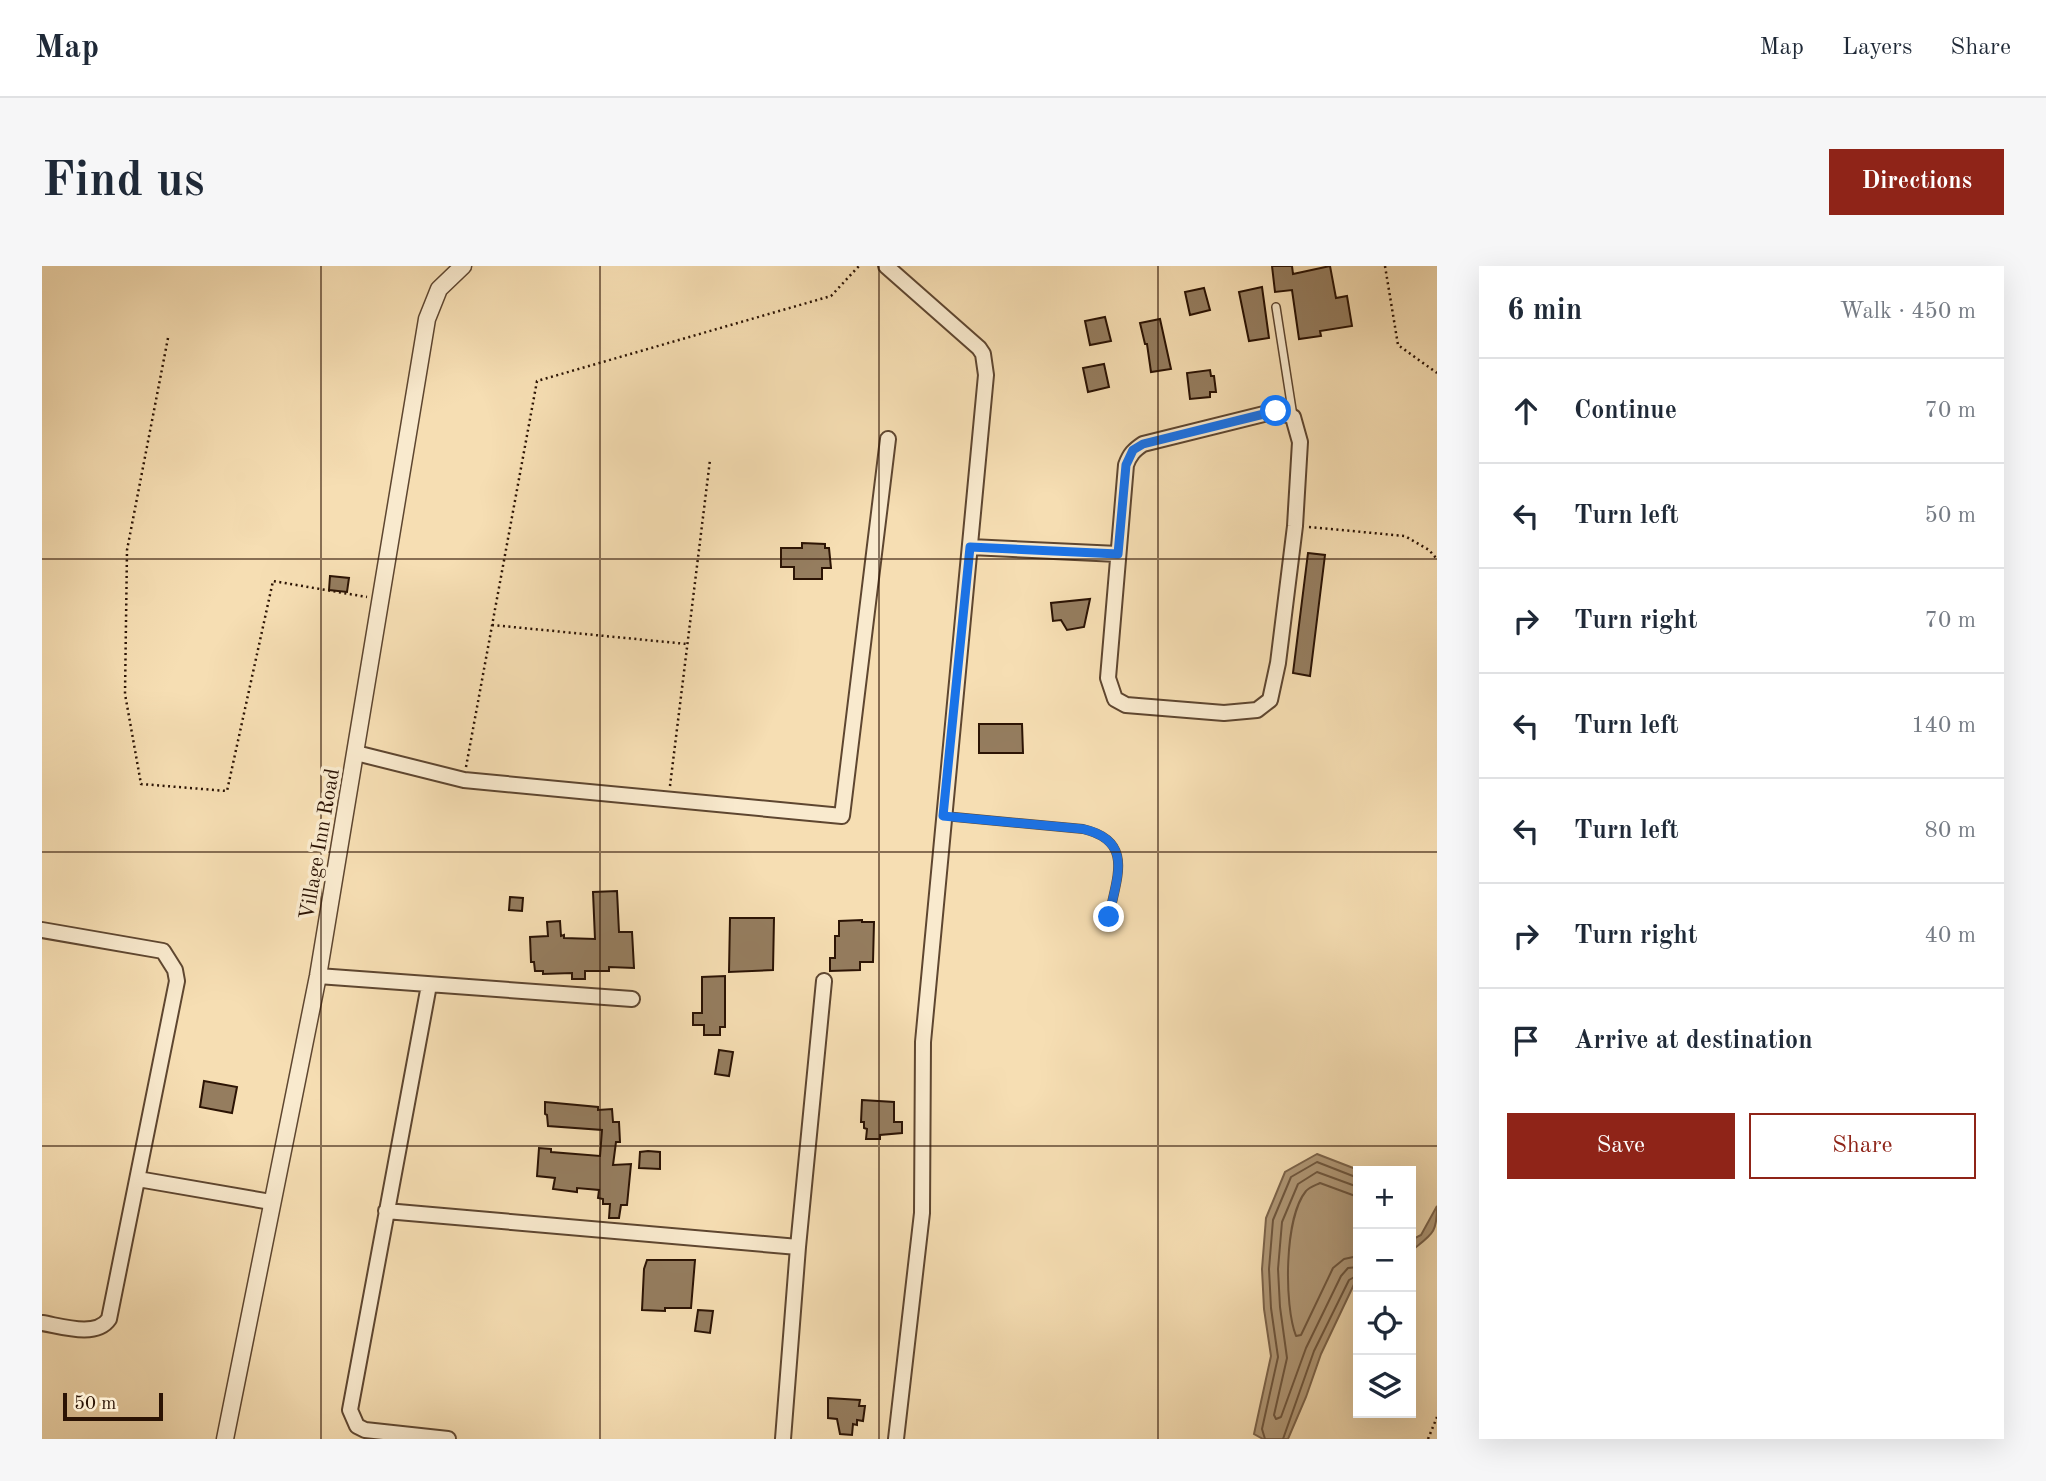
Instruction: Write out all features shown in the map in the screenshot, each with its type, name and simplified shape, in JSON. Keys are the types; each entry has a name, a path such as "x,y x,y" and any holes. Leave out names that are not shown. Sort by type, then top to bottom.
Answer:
{"street":[{"name":"Village Inn Road","path":"225,1439 318,976 427,319 439,289 463,266"},
{"path":"886,266 968,337 983,354 986,396 923,1042 922,1213 896,1439"},
{"path":"1276,411 1293,417 1300,442 1295,526 1274,692 1265,706 1249,712 1224,713 1147,708 1126,705 1115,699 1108,678 1126,465 1133,450 1143,444 1276,411"},
{"path":"356,753 464,780 842,816 888,439"},
{"path":"970,547 1118,554"},
{"path":"42,930 163,951 175,970 176,993 109,1320 105,1325 91,1330 42,1323"},
{"path":"318,976 632,999"},
{"path":"783,1439 798,1247 824,981"},
{"path":"429,985 350,1410 352,1420 365,1430 448,1439"},
{"path":"138,1179 271,1202"},
{"path":"386,1211 798,1247"}],"lane":[{"path":"1276,307 1293,417"},
{"path":"943,816 1083,829 1104,836 1118,852 1109,917"}],"path":[{"path":"464,780 537,381 831,296 859,266"},
{"path":"1385,266 1398,345 1437,373"},
{"path":"168,338 127,550 125,694 141,783 227,791 273,581 381,599"},
{"path":"668,799 709,460"},
{"path":"1295,526 1405,536 1429,550 1437,559"},
{"path":"492,625 687,644"},
{"path":"1428,1439 1437,1417"}],"water":[{"path":"1317,1154 1353,1168 1353,1287 1321,1354 1288,1439 1263,1439 1254,1434 1271,1356 1264,1309 1262,1269 1266,1218 1285,1172"},
{"path":"1437,1206 1432,1233 1416,1247 1416,1238 1421,1235"}],"building":[{"path":"1272,266 1292,266 1293,274 1330,266 1336,298 1347,296 1352,326 1320,331 1321,336 1299,339 1292,290 1275,292"},
{"path":"1262,287 1269,338 1249,341 1239,292"},
{"path":"1204,288 1210,310 1190,315 1185,292"},
{"path":"1105,317 1111,341 1090,345 1085,321"},
{"path":"1160,319 1171,369 1151,372 1147,344 1140,323"},
{"path":"1104,364 1109,387 1088,392 1083,368"},
{"path":"1210,370 1211,376 1214,376 1216,392 1210,392 1210,397 1190,399 1187,373"},
{"path":"802,543 825,544 825,548 829,548 831,568 822,568 822,579 794,579 794,567 781,567 781,548 802,548"},
{"path":"1308,553 1325,555 1310,676 1293,673"},
{"path":"330,576 349,578 347,592 329,590"},
{"path":"1090,599 1084,627 1067,630 1061,620 1053,621 1051,603"},
{"path":"979,724 1022,724 1023,753 979,753"},
{"path":"617,891 619,932 632,932 634,968 609,967 609,971 585,971 585,979 572,979 572,973 543,974 543,971 535,971 534,962 531,962 530,937 548,936 547,922 560,921 561,936 564,935 564,938 595,939 593,892"},
{"path":"510,897 523,898 522,911 509,910"},
{"path":"730,918 774,918 773,970 729,972"},
{"path":"839,921 874,922 873,962 860,962 860,970 830,971 830,958 835,958 835,936 839,936"},
{"path":"725,976 725,1027 720,1027 720,1035 704,1035 704,1025 693,1025 693,1013 702,1013 702,977"},
{"path":"719,1050 733,1052 729,1076 715,1074"},
{"path":"204,1081 237,1087 232,1113 200,1107"},
{"path":"862,1100 894,1102 894,1122 902,1122 902,1133 880,1135 880,1139 866,1139 867,1129 864,1128 864,1122 861,1122"},
{"path":"545,1102 598,1107 598,1110 612,1109 613,1122 619,1122 620,1142 616,1142 613,1165 631,1164 627,1205 621,1205 619,1218 609,1218 610,1204 603,1204 603,1199 598,1198 599,1190 577,1188 577,1192 553,1189 555,1178 537,1176 539,1148 551,1149 551,1152 600,1156 602,1130 548,1126"},
{"path":"640,1152 660,1152 660,1169 639,1168"},
{"path":"647,1260 695,1260 691,1308 642,1310"},
{"path":"698,1310 713,1311 710,1333 695,1331"},
{"path":"828,1398 860,1400 859,1406 865,1406 863,1421 857,1420 857,1425 853,1424 852,1435 840,1434 837,1419 828,1418"}],"route":[{"path":"1109,917 1118,852 1104,836 1083,829 943,816 970,547 1118,554 1126,465 1133,450 1143,444 1276,411"}]}
